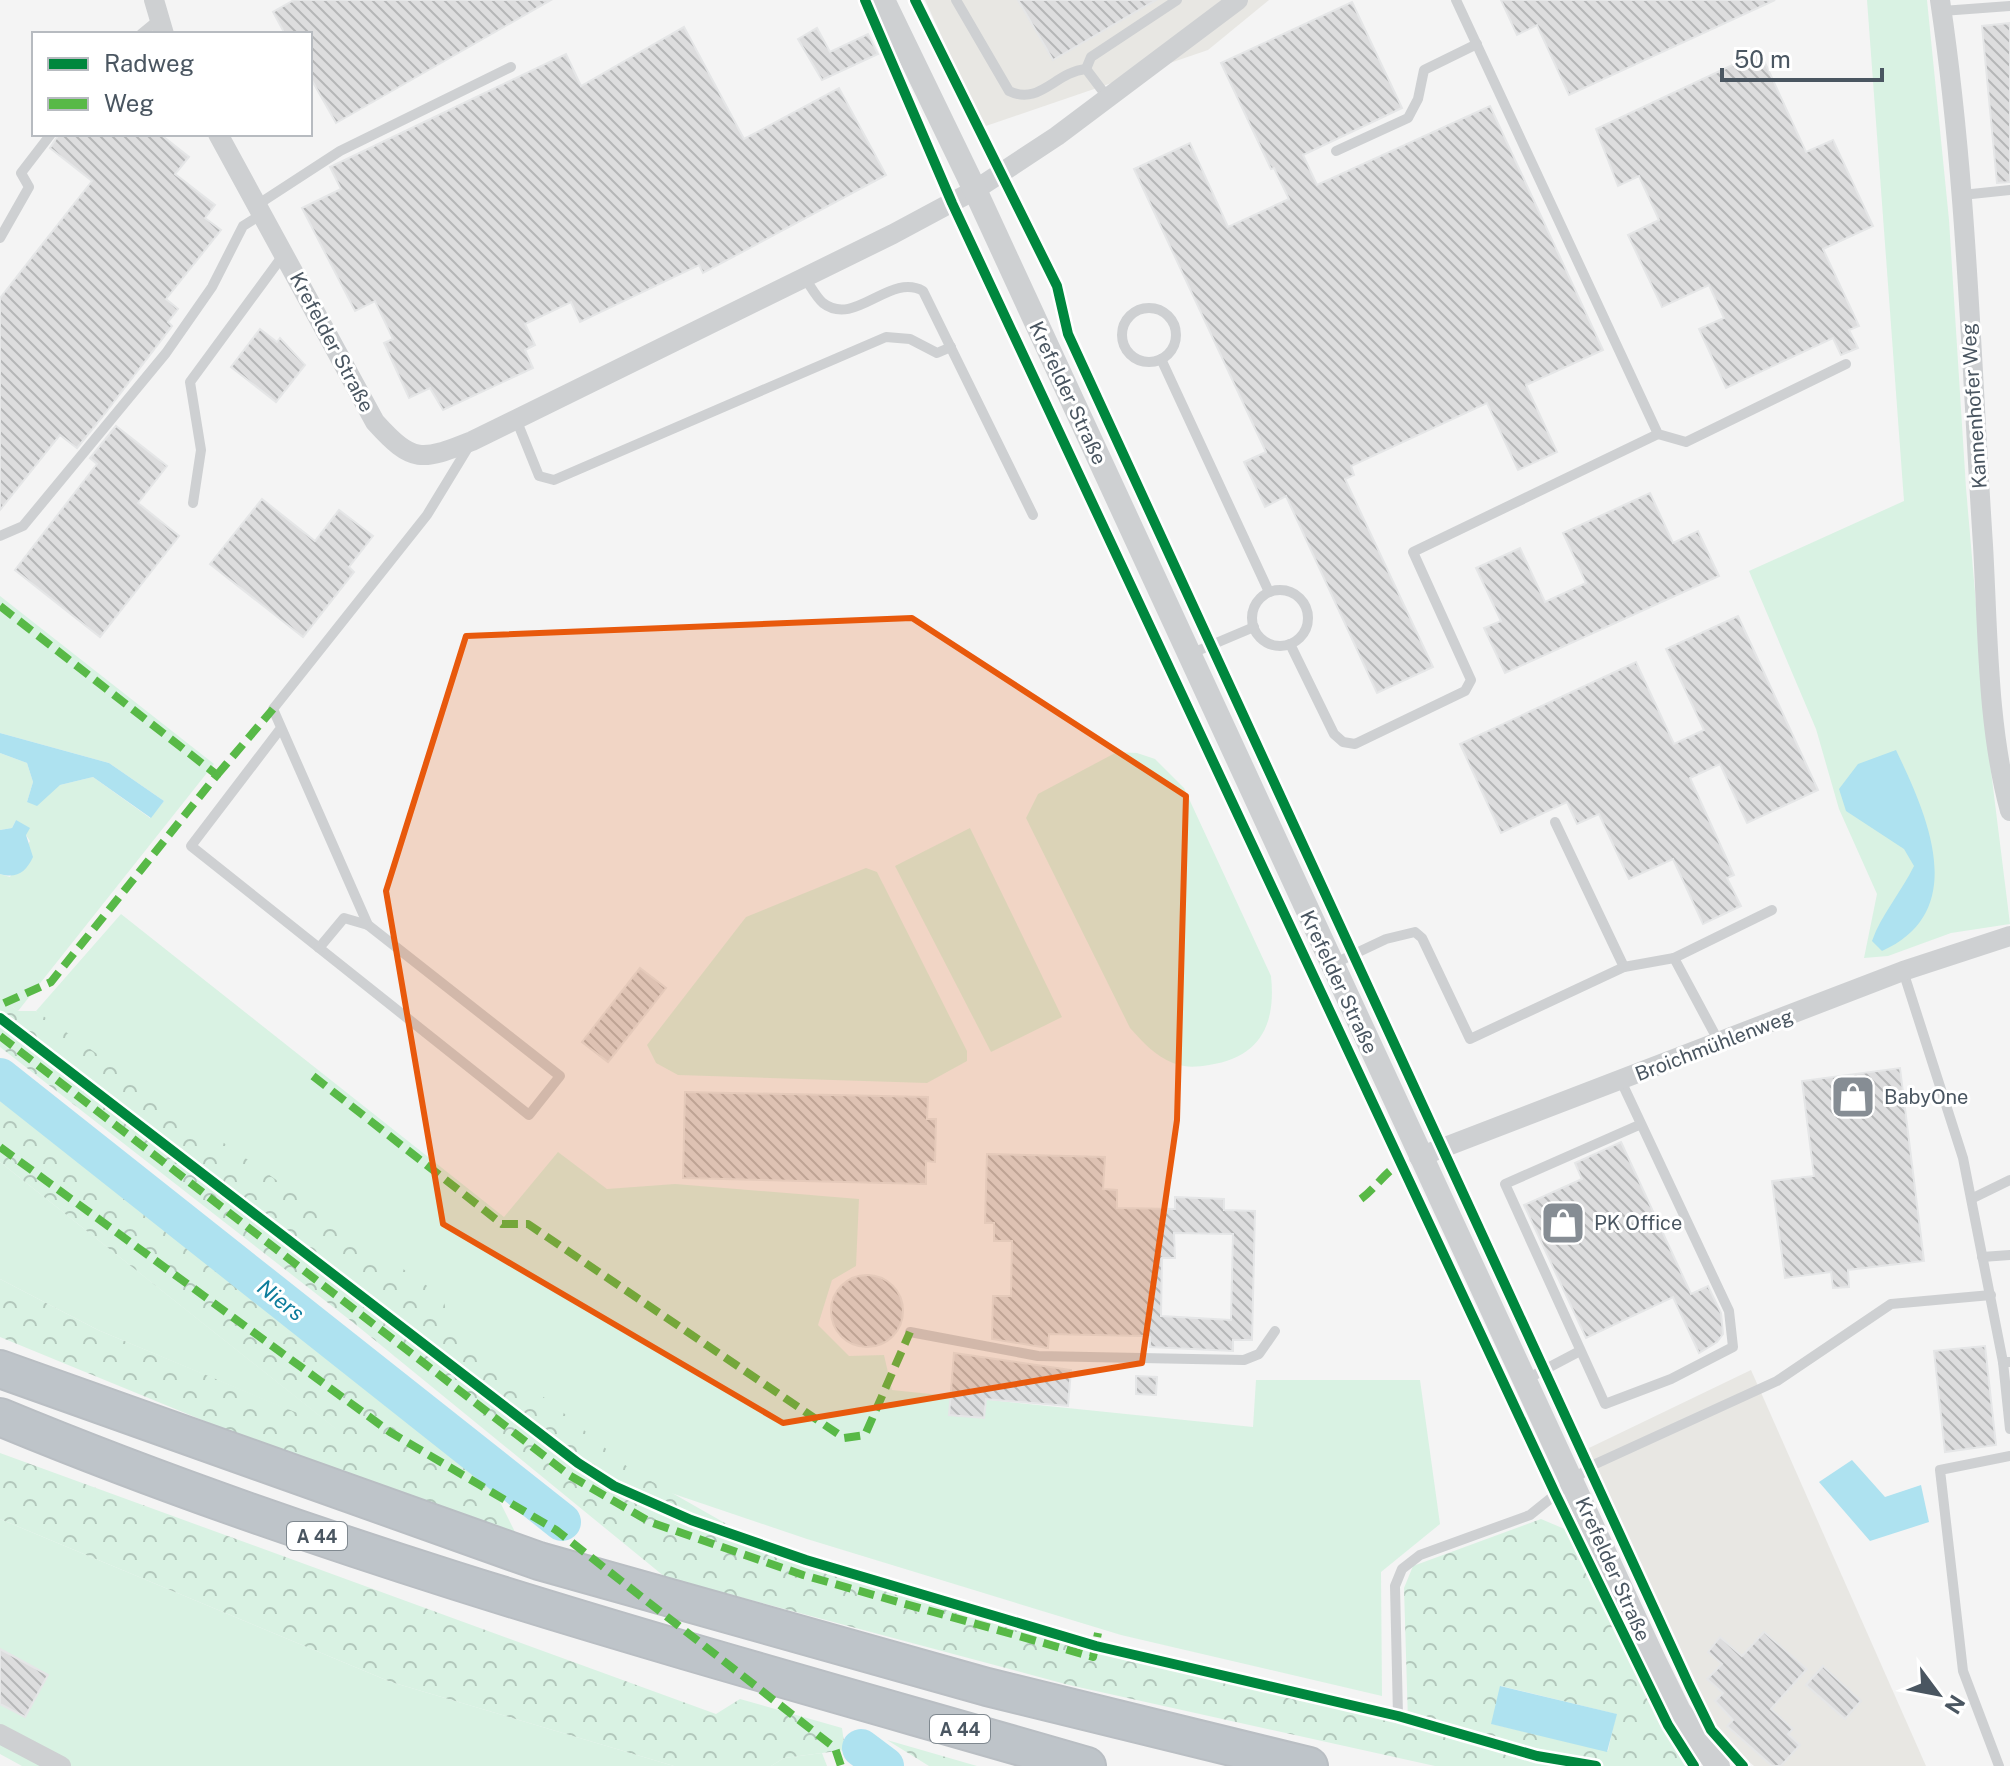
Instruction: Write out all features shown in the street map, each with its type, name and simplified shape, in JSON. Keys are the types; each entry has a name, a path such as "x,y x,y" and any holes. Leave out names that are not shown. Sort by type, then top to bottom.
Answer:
{"highway":[{"path":"0,1362 41,1387"},
{"name":"A 44","path":"0,1369 41,1387 539,1561 972,1683 1309,1766"},
{"name":"A 44","path":"0,1417 177,1486 343,1545 640,1639 1087,1766"}],"street":[{"name":"Krefelder Straße","path":"883,0 975,190 1419,1157 1679,1711 1718,1766"},
{"name":"Krefelder Straße","path":"219,136 375,422 400,449 430,457 472,441 975,190 1108,98 1238,0"},
{"name":"Kannenhofer Weg","path":"1941,6 1962,195 1991,666 2003,784 2010,811"},
{"name":"Broichmühlenweg","path":"1419,1157 1903,971 2010,936"},
{"path":"0,1734 61,1766"}],"lane":[{"path":"956,0 1009,91 1023,98 1038,94 1070,70 1086,69"},
{"path":"1086,69 1091,57 1177,0"},
{"path":"1456,0 1658,434"},
{"path":"1941,6 2010,6"},
{"path":"143,32 159,18"},
{"path":"1336,151 1408,118 1418,99 1424,70 1477,44"},
{"path":"0,536 23,526 166,353 212,287 243,226 260,210 340,151 511,67"},
{"path":"1086,69 1108,98"},
{"path":"0,238 29,187 21,173 49,136"},
{"path":"1962,195 2010,190"},
{"path":"193,503 201,450 190,382 284,254"},
{"path":"804,277 823,303 838,309 856,307 898,287 914,286 923,291 1033,515"},
{"path":"1156,308 1164,312 1175,327 1174,346 1161,359 1153,362 1136,359 1124,347 1125,322 1138,310 1156,308"},
{"path":"516,419 539,476 554,480 886,337 910,339 937,353 951,347"},
{"path":"1161,359 1269,592"},
{"path":"1290,644 1334,734 1343,742 1355,744 1465,691 1471,680 1413,552 1658,434 1686,442 1846,364"},
{"path":"368,925 273,709 427,515 472,441"},
{"path":"1286,591 1306,607 1304,632 1290,644 1273,645 1258,635 1254,627 1253,611 1269,592 1286,591"},
{"path":"1188,654 1254,627"},
{"path":"281,728 191,846 319,948 529,1115 560,1076 368,925 344,918 319,948"},
{"path":"1555,822 1624,967"},
{"path":"1331,965 1386,939 1415,932 1422,938 1470,1039 1624,967 1674,958 1772,910"},
{"path":"1674,958 1720,1043"},
{"path":"1903,971 1973,1198 1982,1257 2006,1362 2010,1429"},
{"path":"1621,1081 1639,1125 1729,1311 1733,1347 1671,1379 1605,1404 1505,1184 1639,1125"},
{"path":"1973,1198 2010,1180"},
{"path":"1982,1257 2010,1255"},
{"path":"1398,1716 1395,1586 1402,1569 1420,1555 1530,1515 1591,1466 1777,1381 1891,1304 1991,1295"},
{"path":"910,1332 1038,1356 1244,1360 1259,1354 1275,1331"},
{"path":"1525,1380 1580,1351"},
{"path":"1999,1766 1963,1671 1940,1470 2010,1456"}],"highlighted area":[{"path":"912,618 1186,796 1177,1120 1142,1363 783,1423 443,1224 386,891 466,636"}],"shaded area":[{"path":"925,0 1269,0 1208,50 983,127"},
{"path":"1751,1370 1926,1766 1754,1766 1730,1746 1713,1724 1599,1478 1589,1448"}],"green space":[{"path":"1867,0 1927,0 1949,220 1966,488 1989,755 2010,924 1951,933 1888,956 1864,958 1877,894 1839,809 1816,729 1749,571 1904,501"},
{"path":"0,596 214,764 18,1011 0,997 0,874 10,877 30,841 16,820 12,828 0,830 0,753 27,763 33,782 27,802 60,785 93,777 150,818 164,801 109,763 0,733"},
{"path":"1117,752 1137,753 1155,759 1184,788 1271,976 1271,1009 1261,1036 1253,1046 1227,1061 1195,1067 1173,1063 1155,1053 1130,1028 1026,818 1038,794"},
{"path":"970,828 1062,1017 991,1052 895,866"},
{"path":"866,868 877,872 967,1051 967,1061 927,1083 678,1075 656,1063 647,1045 746,917"},
{"path":"121,914 504,1217 558,1152 607,1189 675,1184 859,1199 856,1266 832,1280 818,1325 849,1356 884,1355 892,1390 1253,1427 1256,1380 1420,1380 1440,1524 1381,1572 1382,1696 1121,1635 807,1539 609,1472 36,1011"},
{"path":"0,997 18,1011 36,1011 443,1297 450,1329 553,1404 630,1469 781,1555 968,1617 1408,1722 1404,1588 1413,1566 1541,1519 1567,1530 1664,1728 1690,1766 1435,1766 1069,1685 665,1577 355,1324 0,1047","holes":["1501,1686 1616,1714 1608,1751 1492,1724"]},
{"path":"0,1091 361,1373 493,1488 515,1532 241,1436 0,1337 0,1279 98,1330 336,1429 0,1162"},
{"path":"0,1162 339,1431 98,1330 0,1279"},
{"path":"0,1453 716,1714 740,1699 842,1728 845,1750 784,1758 771,1766 674,1766 391,1682 0,1519"},
{"path":"0,1519 391,1682 674,1766 22,1766 0,1754"},
{"path":"887,1740 977,1766 929,1766"},
{"path":"822,1753 827,1766 771,1766 784,1758"}],"water":[{"path":"0,733 109,763 164,801 151,818 93,777 60,785 37,806 27,802 33,782 27,763 0,753"},
{"path":"1896,750 1929,832 1934,860 1934,887 1926,912 1909,934 1882,951 1872,941 1914,866 1904,849 1846,811 1839,789 1858,764"},
{"path":"16,820 30,828 26,835 33,857 20,873 11,876 0,874 0,830 12,828"},
{"path":"1852,1460 1885,1497 1921,1485 1929,1522 1870,1541 1819,1482"},
{"path":"1500,1686 1617,1714 1607,1752 1491,1724"}],"building":[{"path":"294,0 551,0 336,123 312,81 312,32 284,32 273,12"},
{"path":"1018,0 1156,0 1053,60"},
{"path":"1501,0 1775,0 1569,95 1537,25 1517,35"},
{"path":"1352,2 1402,108 1303,155 1317,185 1490,106 1603,350 1526,385 1557,452 1518,470 1487,403 1351,466 1354,475 1345,479 1433,667 1377,693 1286,496 1265,507 1244,462 1266,452 1134,169 1190,143 1228,227 1289,199 1274,168 1271,169 1221,63"},
{"path":"2010,23 2010,182 1997,183 1982,26"},
{"path":"684,27 744,139 839,88 886,175 703,273 699,265 580,322 571,302 525,324 535,345 525,350 533,368 443,410 430,388 409,398 384,343 393,339 375,301 355,311 302,208 341,189 330,167 566,54 581,86"},
{"path":"817,28 830,52 868,34 878,54 822,80 798,39"},
{"path":"1760,52 1806,152 1833,140 1873,226 1823,249 1859,326 1849,330 1858,348 1841,355 1833,338 1726,388 1699,329 1724,318 1709,285 1662,307 1628,235 1659,220 1639,176 1618,186 1596,129"},
{"path":"58,136 163,136 189,157 175,174 215,205 205,218 221,230 166,299 178,309 168,322 172,326 103,416 77,448 60,435 0,510 0,298 92,181 50,148"},
{"path":"260,329 277,342 280,338 305,365 276,402 231,367"},
{"path":"116,426 167,466 138,503 179,536 100,637 15,570 97,464 90,458"},
{"path":"1650,493 1673,543 1698,531 1719,576 1505,673 1484,628 1501,621 1476,568 1520,548 1545,602 1586,583 1563,533"},
{"path":"262,499 315,541 339,510 373,536 349,567 354,572 303,637 210,564"},
{"path":"1738,616 1818,790 1747,823 1720,764 1690,778 1734,875 1727,878 1741,906 1703,924 1673,859 1629,879 1599,814 1577,824 1567,802 1501,833 1460,744 1636,662 1674,744 1704,730 1666,649"},
{"path":"640,968 666,988 608,1062 582,1042"},
{"path":"1900,1068 1924,1261 1848,1270 1849,1287 1833,1288 1831,1272 1785,1278 1772,1181 1814,1176 1802,1081"},
{"path":"685,1092 928,1097 927,1119 936,1119 935,1162 926,1161 926,1184 683,1178"},
{"path":"1621,1142 1691,1294 1708,1286 1721,1313 1723,1334 1717,1342 1699,1353 1673,1297 1586,1338 1524,1205 1582,1179 1575,1163"},
{"path":"987,1154 1105,1157 1103,1189 1117,1190 1117,1208 1175,1209 1175,1197 1224,1199 1224,1210 1255,1211 1252,1340 1233,1340 1233,1351 1150,1347 1150,1337 1143,1336 1049,1334 1048,1348 992,1339 993,1296 1011,1296 1012,1241 994,1241 994,1223 985,1223","holes":["1174,1233 1233,1234 1231,1320 1161,1316 1162,1258 1175,1258"]},
{"path":"867,1275 887,1281 897,1291 903,1311 897,1331 887,1341 867,1347 847,1341 837,1331 831,1311 837,1291 847,1281"},
{"path":"1985,1346 1996,1445 1945,1452 1934,1351"},
{"path":"954,1353 1071,1370 1068,1406 986,1399 984,1418 949,1415"},
{"path":"1136,1376 1157,1377 1156,1395 1136,1394"},
{"path":"1764,1632 1807,1669 1771,1709 1793,1729 1788,1734 1800,1745 1781,1766 1772,1766 1727,1726 1733,1720 1715,1701 1723,1693 1707,1679 1722,1664 1708,1652 1720,1637 1742,1656"},
{"path":"0,1649 48,1675 25,1717 0,1704"},
{"path":"1823,1666 1861,1701 1845,1719 1806,1685"}],"waterway":[{"name":"Niers","path":"0,1077 562,1522"},
{"name":"Niers","path":"861,1748 885,1766"}],"marked path":[{"path":"0,606 217,775 51,982 0,1005"},
{"path":"217,775 273,709"},
{"path":"0,1036 569,1475 650,1522 803,1575 1093,1657 1098,1633"},
{"path":"313,1076 502,1224 528,1224 844,1438 865,1435 910,1332"},
{"path":"0,1147 390,1432 556,1530 835,1748 841,1766"},
{"path":"1361,1199 1402,1163"}],"cycle path":[{"path":"865,0 952,203 1555,1493 1668,1725 1694,1766"},
{"path":"915,0 1057,286 1068,334 1689,1685 1711,1730 1743,1766"},
{"path":"0,1018 578,1463 614,1486 691,1520 806,1560 1096,1646 1398,1716 1537,1756 1596,1766"}],"place":[{"name":"BabyOne","path":"1853,1097"},
{"name":"PK Office","path":"1563,1223"}]}
